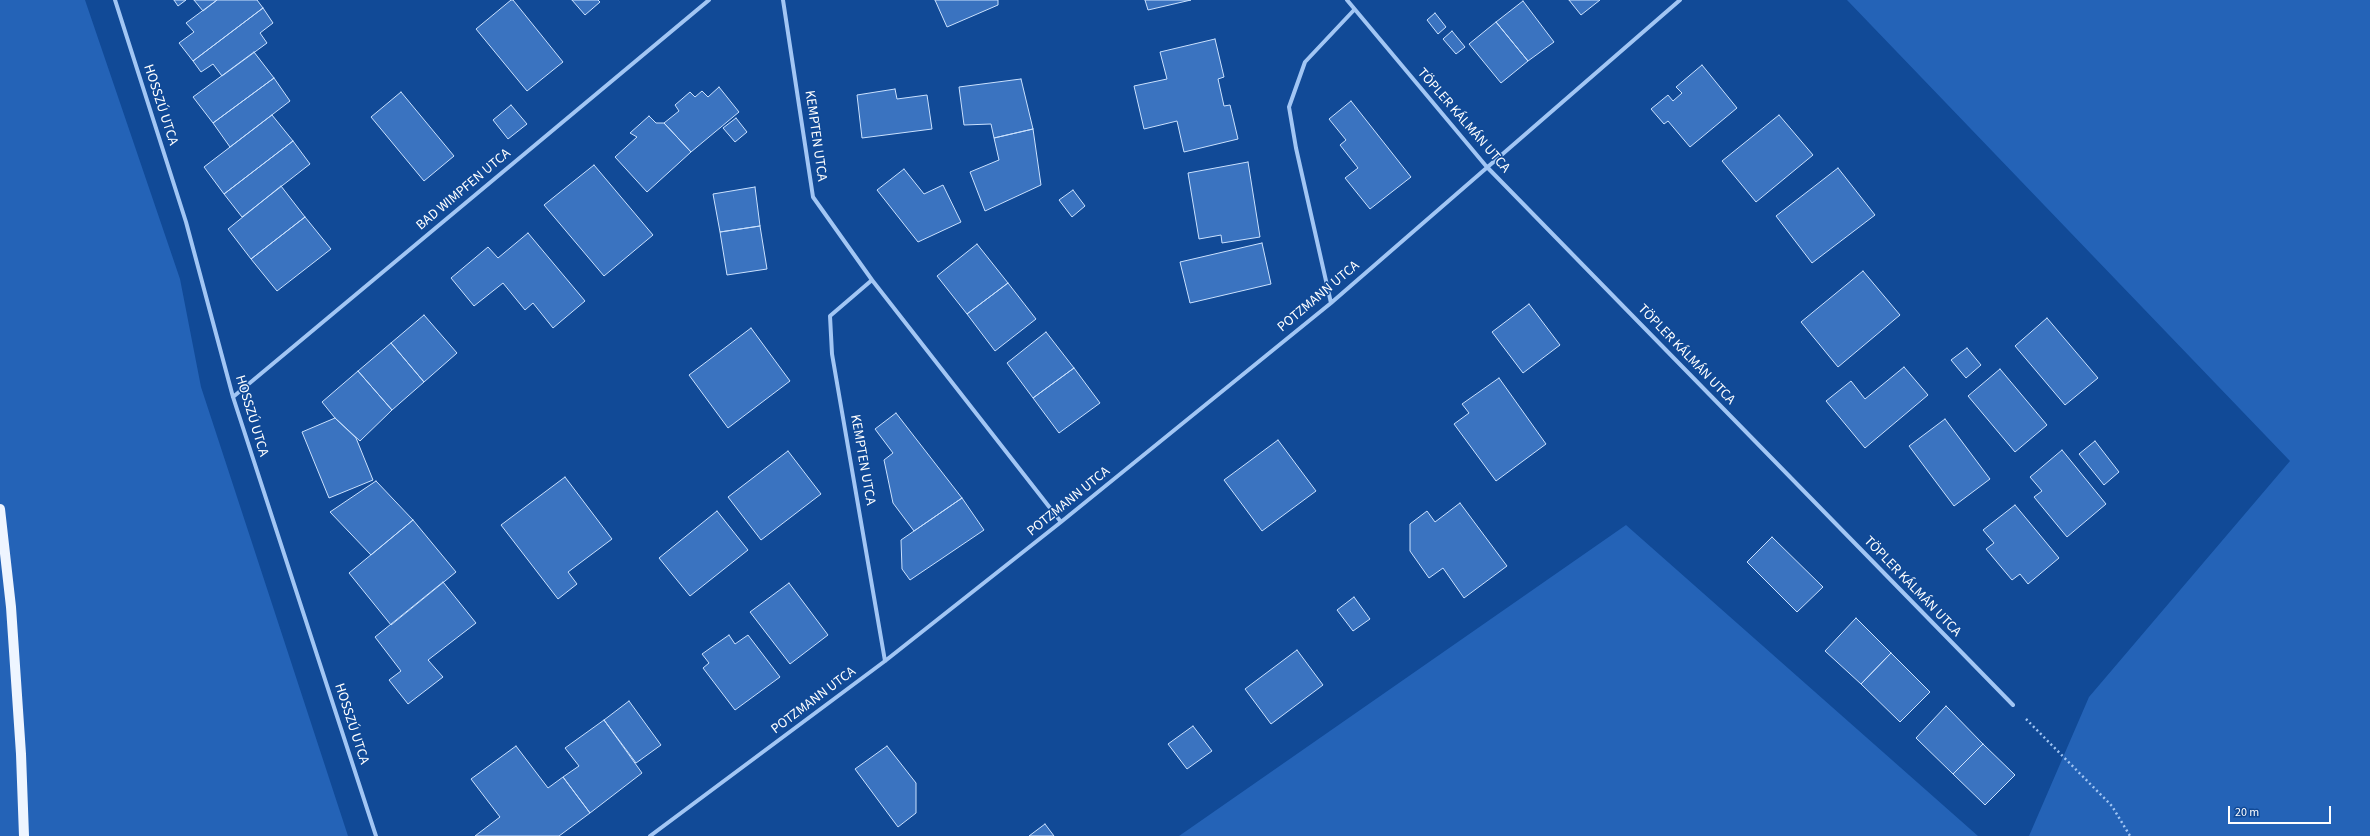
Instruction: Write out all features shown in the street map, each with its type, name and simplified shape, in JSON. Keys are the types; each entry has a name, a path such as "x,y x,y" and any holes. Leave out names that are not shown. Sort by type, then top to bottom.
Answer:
{"main road":[{"path":"0,509 11,607 21,754 24,836"}],"street":[{"name":"HOSSZÚ UTCA","path":"115,0 186,222 233,397 376,836"},
{"name":"BAD WIMPFEN UTCA","path":"233,397 709,0"},
{"name":"KEMPTEN UTCA","path":"784,0 813,197 872,280 1061,522"},
{"name":"TÖPLER KÁLMÁN UTCA","path":"1347,0 1486,166 2013,705"},
{"name":"POTZMANN UTCA","path":"650,836 885,661 1061,522 1331,303 1486,166 1680,0"},
{"path":"1331,303 1296,148 1289,107 1305,62 1354,10"},
{"name":"KEMPTEN UTCA","path":"872,280 830,316 832,354 885,661"}],"path":[{"path":"2013,705 2112,806 2130,836"}],"shaded area":[{"path":"0,0 85,0 180,279 201,387 348,836 0,836"},
{"path":"1847,0 2370,0 2370,836 2029,836 2089,697 2290,461"},
{"path":"1626,525 1978,836 1179,836"}],"building":[{"path":"174,0 186,0 178,6"},
{"path":"194,0 217,0 203,11"},
{"path":"217,0 257,0 263,8 193,61 179,43 194,32 186,23"},
{"path":"511,0 513,0 563,62 527,91 476,29"},
{"path":"572,0 598,0 600,2 585,15"},
{"path":"935,0 998,0 998,5 947,27"},
{"path":"1145,0 1191,0 1148,10"},
{"path":"1569,0 1600,0 1581,15"},
{"path":"1523,1 1554,42 1528,61 1496,22"},
{"path":"263,8 273,23 260,33 267,43 222,76 213,64 201,72 193,61"},
{"path":"1435,13 1446,27 1438,34 1427,20"},
{"path":"1496,22 1528,61 1501,83 1469,44"},
{"path":"1452,31 1465,47 1456,54 1443,39"},
{"path":"1215,39 1224,77 1218,79 1224,106 1230,105 1238,139 1184,152 1177,121 1144,129 1134,86 1167,79 1160,52"},
{"path":"254,52 274,78 213,123 193,97"},
{"path":"1702,65 1737,108 1690,147 1668,121 1664,124 1651,109 1668,95 1673,101 1682,93 1676,87"},
{"path":"274,78 290,101 230,147 213,123"},
{"path":"1021,79 1033,129 994,138 991,124 964,125 959,87"},
{"path":"719,87 739,112 691,152 664,123 679,111 675,105 690,92 695,97 702,91 708,97"},
{"path":"895,89 897,99 927,95 932,129 862,138 857,95"},
{"path":"401,92 454,156 424,181 371,117"},
{"path":"1351,101 1411,177 1370,209 1345,178 1358,168 1340,145 1346,140 1329,119"},
{"path":"511,105 527,124 508,139 493,120"},
{"path":"272,115 293,141 224,194 204,167"},
{"path":"1779,115 1813,155 1756,202 1722,161"},
{"path":"649,116 656,123 664,123 691,152 647,192 615,157 637,137 630,133"},
{"path":"736,118 747,132 735,142 723,128"},
{"path":"1033,129 1041,185 985,211 970,172 999,160 994,138"},
{"path":"293,141 310,164 242,217 224,194"},
{"path":"1248,162 1260,237 1222,243 1221,235 1199,239 1188,173"},
{"path":"594,165 653,235 604,276 544,205"},
{"path":"1838,168 1875,215 1812,263 1776,216"},
{"path":"904,169 924,194 943,185 961,222 918,242 877,190"},
{"path":"281,186 305,217 251,259 228,229"},
{"path":"755,187 760,226 720,232 713,194"},
{"path":"1073,190 1085,206 1072,217 1059,200"},
{"path":"305,217 331,249 277,291 251,259"},
{"path":"760,226 767,269 727,275 720,232"},
{"path":"528,233 585,301 553,328 533,303 525,310 503,283 474,306 451,278 488,247 498,258"},
{"path":"1262,243 1271,284 1190,303 1180,262"},
{"path":"977,244 1008,283 967,314 937,276"},
{"path":"1863,271 1900,315 1838,367 1801,322"},
{"path":"1008,283 1036,319 995,351 967,314"},
{"path":"1529,304 1560,345 1523,373 1492,332"},
{"path":"424,315 457,353 424,382 391,343"},
{"path":"2047,318 2098,378 2065,405 2015,346"},
{"path":"751,328 790,381 728,428 689,375"},
{"path":"1046,332 1074,368 1033,398 1007,363"},
{"path":"391,343 424,382 392,410 358,371"},
{"path":"1967,348 1981,365 1966,378 1951,360"},
{"path":"1904,367 1928,395 1865,448 1826,401 1851,381 1865,399"},
{"path":"1074,368 1100,403 1059,433 1033,398"},
{"path":"2000,369 2047,425 2015,452 1968,396"},
{"path":"358,371 392,410 360,441 335,418 322,402"},
{"path":"1499,378 1546,444 1496,481 1454,424 1469,413 1462,404"},
{"path":"896,413 962,498 914,531 893,503 884,460 893,453 875,429"},
{"path":"335,418 356,438 373,480 329,498 302,432"},
{"path":"1945,419 1990,479 1954,506 1909,446"},
{"path":"1278,440 1316,491 1262,531 1224,480"},
{"path":"2095,441 2119,472 2104,485 2079,454"},
{"path":"2062,450 2106,504 2067,537 2034,497 2042,491 2030,477"},
{"path":"788,451 821,494 761,540 728,497"},
{"path":"565,477 612,539 568,572 577,584 558,599 501,525"},
{"path":"376,481 413,520 371,555 330,512"},
{"path":"962,498 984,530 910,580 902,569 901,540"},
{"path":"1460,503 1507,566 1464,598 1443,568 1429,578 1410,551 1410,524 1427,511 1435,522"},
{"path":"2015,505 2059,558 2028,584 2020,574 2012,580 1986,549 1994,543 1983,530"},
{"path":"717,511 748,550 690,596 659,558"},
{"path":"413,520 456,572 391,625 349,573"},
{"path":"1772,537 1823,587 1797,612 1747,562"},
{"path":"443,582 476,623 428,660 443,677 408,704 389,680 401,671 375,637"},
{"path":"789,583 828,635 790,664 750,612"},
{"path":"1354,597 1370,619 1353,631 1337,610"},
{"path":"1856,618 1891,653 1861,684 1825,651"},
{"path":"729,635 735,644 748,635 780,677 735,710 703,668 709,663 702,654"},
{"path":"1297,650 1323,685 1271,724 1245,689"},
{"path":"1891,653 1930,692 1900,722 1861,684"},
{"path":"629,701 661,745 636,763 604,720"},
{"path":"1946,706 1983,744 1953,774 1916,738"},
{"path":"604,720 642,773 590,813 563,777 579,766 565,748"},
{"path":"1193,726 1212,751 1187,769 1168,744"},
{"path":"1983,744 2015,775 1985,805 1953,774"},
{"path":"516,746 548,788 563,777 590,813 559,836 475,836 500,817 471,779"},
{"path":"887,746 916,783 916,813 898,827 855,769"},
{"path":"1045,824 1054,836 1029,836"}]}
